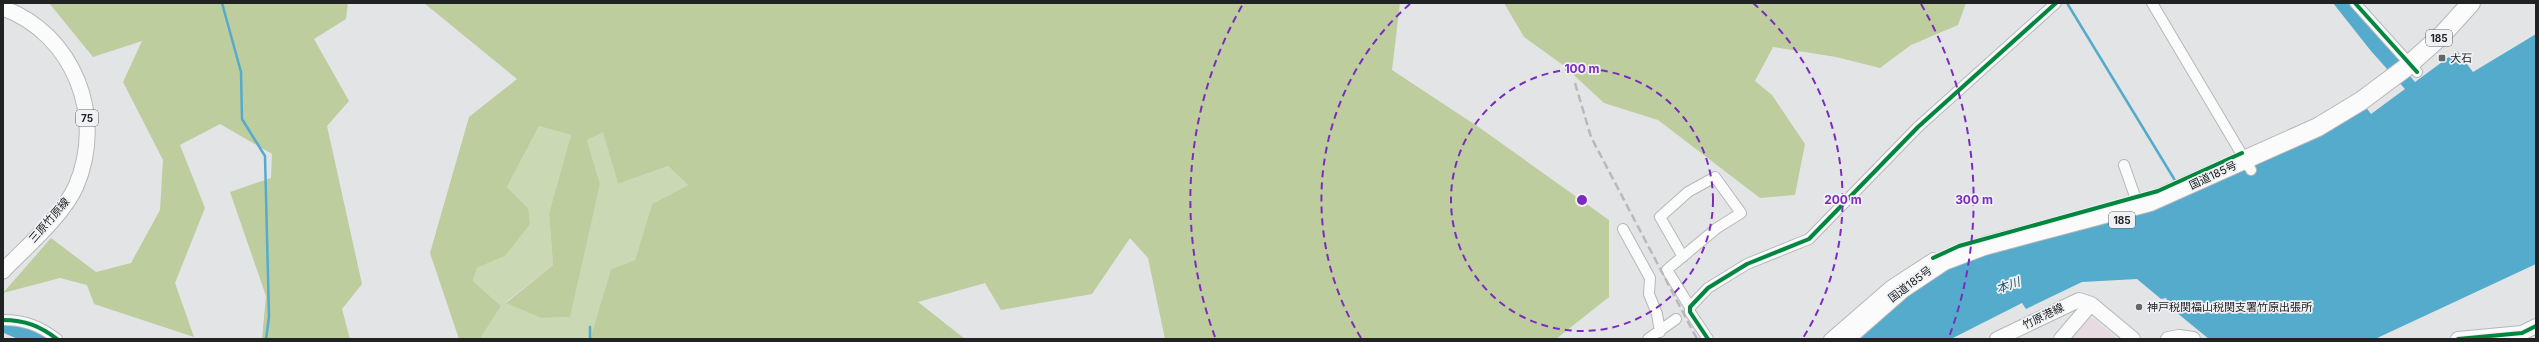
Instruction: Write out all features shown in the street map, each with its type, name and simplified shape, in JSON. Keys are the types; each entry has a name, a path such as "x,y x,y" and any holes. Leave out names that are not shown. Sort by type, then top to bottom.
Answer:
{"highway":[{"name":"国道185号","path":"2406,74 2470,3"},
{"name":"国道185号","path":"1845,339 1902,289 1937,264 1957,255 1984,246 2136,201 2186,188 2364,105 2449,44 2484,3"},
{"name":"国道185号","path":"1861,339 1906,297 1937,264 1987,256 2156,210 2245,160"}],"main road":[{"name":"三原竹原線","path":"3,8 47,35 66,55 78,78 87,118 87,140 76,186 63,207 3,271"}],"street":[{"path":"1690,307 1708,288 1747,264 1808,239 1879,170 1918,127 2056,3"},
{"path":"2124,165 2136,201 2164,188 2245,160 2152,3"},
{"path":"2355,3 2406,74"},
{"path":"1683,257 1660,217 1688,192 1715,177 1741,213 1717,228 1683,257 1667,270 1690,307 1690,312 1708,339"},
{"path":"1623,229 1650,278 1649,294 1657,314 1660,332"},
{"path":"1829,339 1890,286 1937,264"},
{"name":"竹原港線","path":"1997,339 2070,303 2079,300 2091,304"},
{"path":"2061,339 2091,304 2133,339"},
{"path":"1648,339 1660,332 1676,319"},
{"path":"3,320 22,320 44,329 58,339"},
{"path":"2458,339 2522,332 2536,326"},
{"path":"2168,339 2179,337 2193,339"}],"shaded area":[{"path":"2089,318 2092,318 2117,339 2071,339"}],"green space":[{"path":"49,3 348,3 346,19 314,39 349,101 327,126 362,284 342,309 350,339 262,339 266,296 230,192 271,178 272,154 220,124 180,145 205,208 175,283 194,337 94,304 87,285 60,278 3,293 51,238 96,272 131,263 160,210 163,160 123,82 142,41 93,57"},
{"path":"424,3 1400,3 1392,70 1480,128 1609,220 1609,297 1556,339 1165,339 1148,258 1130,238 1092,294 1001,310 985,283 918,302 965,339 590,339 611,269 635,260 652,204 688,185 668,166 618,184 603,132 587,140 600,184 570,317 541,318 506,303 553,265 549,213 571,135 539,126 507,187 528,208 530,224 505,256 477,268 473,281 501,306 480,339 459,339 430,253 469,117 517,79"},
{"path":"1504,3 1966,3 1958,25 1911,45 1880,68 1836,57 1773,47 1755,81 1772,95 1805,144 1795,195 1760,198 1658,120 1604,103 1563,65 1524,37"},
{"path":"539,126 571,135 549,213 553,265 506,302 541,318 569,317 600,184 587,140 603,131 618,184 668,166 688,185 652,204 635,260 611,269 590,339 480,339 501,306 473,281 477,268 505,256 528,208 507,187"}],"water":[{"name":"本川","path":"2333,3 2350,3 2401,57 2399,63 2415,82 2457,51 2473,72 2536,34 2536,264 2375,339 2209,339 2171,308 2166,298 2161,299 2137,279 2082,282 2026,309 2022,303 1951,339 1836,339 1918,270 2152,196 2359,98 2371,114 2405,89 2371,51"}],"waterway":[{"path":"222,3 241,72 242,119 265,156 269,317 266,339"},
{"path":"2067,3 2176,182"},
{"path":"3,324 39,339"},
{"path":"590,327 590,339"}],"railway":[{"path":"1575,83 1591,137 1697,339"}],"cycle path":[{"path":"1708,339 1690,312 1690,307 1708,288 1747,264 1809,239 1918,127 2056,3"},
{"path":"2355,3 2417,72"},
{"path":"1933,258 1959,246 2158,191 2242,153"},
{"path":"3,320 18,321 38,327 57,339"},
{"path":"2458,339 2522,333 2536,326"}],"place":[{"name":"大石","path":"2442,58"},
{"name":"神戸税関福山税関支署竹原出張所","path":"2139,307"}]}
